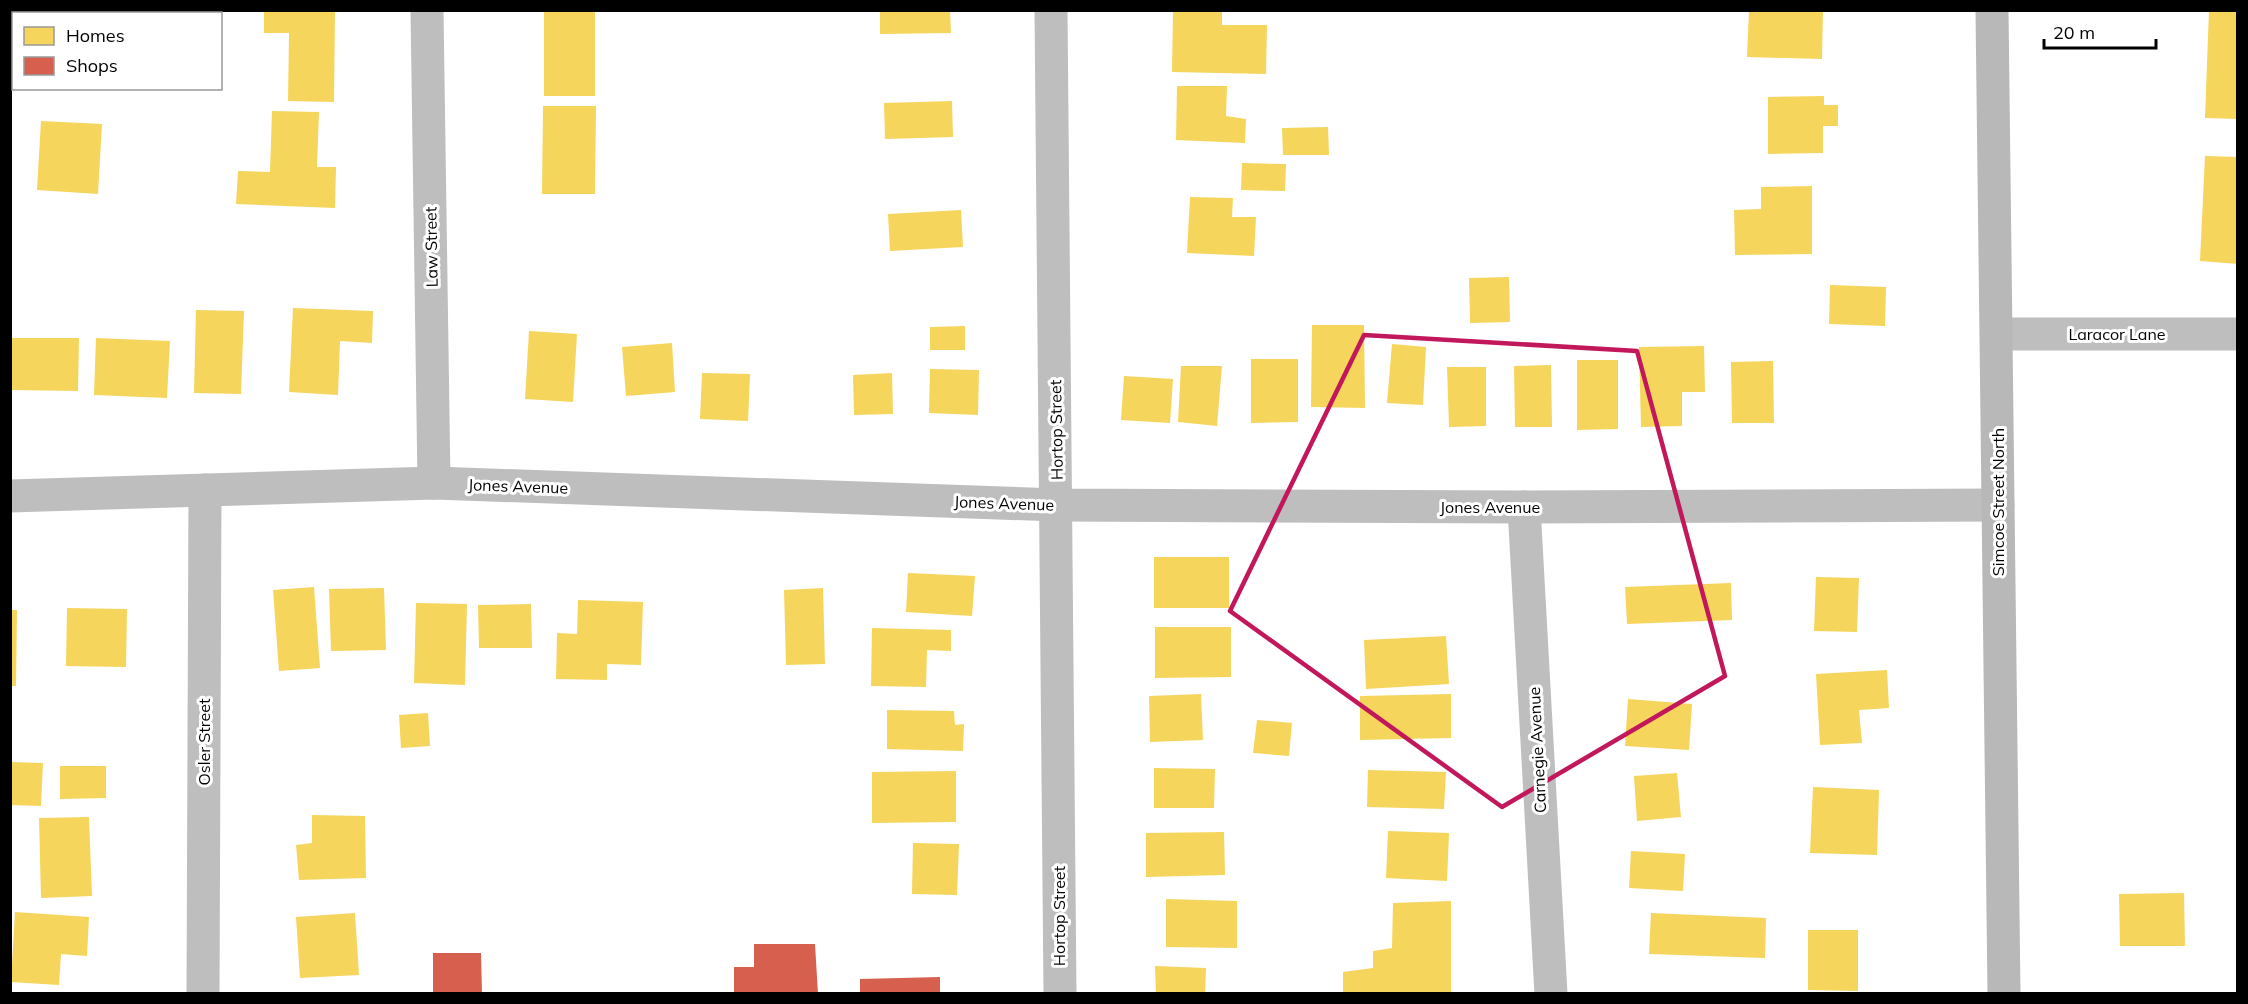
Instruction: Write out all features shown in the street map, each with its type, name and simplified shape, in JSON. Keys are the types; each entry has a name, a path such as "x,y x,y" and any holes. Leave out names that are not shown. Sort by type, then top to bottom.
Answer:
{"main road":[{"name":"Simcoe Street North","path":"1992,10 2004,993"}],"street":[{"name":"Law Street","path":"427,10 434,483"},
{"name":"Hortop Street","path":"1051,10 1060,993"},
{"name":"Laracor Lane","path":"1997,334 2238,334"},
{"name":"Jones Avenue","path":"10,496 434,483 1057,505 1524,507 1998,505"},
{"name":"Osler Street","path":"203,993 205,490"},
{"name":"Carnegie Avenue","path":"1524,507 1551,993"}],"highlighted area":[{"path":"1364,335 1637,351 1725,676 1502,807 1230,611"}],"building: Homes":[{"path":"264,10 335,10 334,102 288,101 289,33 264,33"},
{"path":"544,10 595,10 595,96 544,96"},
{"path":"880,10 950,10 951,33 880,34"},
{"path":"1173,10 1222,10 1222,25 1267,25 1266,74 1172,72"},
{"path":"1749,10 1823,10 1822,59 1747,57"},
{"path":"2209,10 2238,10 2238,119 2205,118"},
{"path":"1177,86 1227,86 1226,116 1246,119 1245,143 1176,140"},
{"path":"1824,96 1824,105 1838,105 1838,126 1823,126 1823,153 1768,154 1768,97"},
{"path":"952,101 953,137 885,139 884,103"},
{"path":"543,106 596,106 595,194 542,194"},
{"path":"272,111 319,112 317,167 336,167 335,208 236,204 238,171 270,172"},
{"path":"41,121 102,124 98,194 37,190"},
{"path":"1328,127 1329,155 1283,155 1282,128"},
{"path":"2205,156 2238,157 2238,264 2200,261"},
{"path":"1242,163 1286,164 1285,191 1241,190"},
{"path":"1812,186 1812,254 1735,255 1734,210 1761,209 1761,187"},
{"path":"1190,197 1233,198 1232,217 1256,217 1254,256 1187,253"},
{"path":"961,210 963,247 890,251 888,214"},
{"path":"1509,277 1510,322 1470,323 1469,278"},
{"path":"1830,285 1886,287 1885,326 1829,324"},
{"path":"293,308 373,311 372,343 340,341 338,395 289,392"},
{"path":"196,310 244,311 241,394 194,393"},
{"path":"1312,325 1364,325 1365,408 1311,407"},
{"path":"965,326 965,350 930,350 930,327"},
{"path":"529,331 577,334 573,402 525,399"},
{"path":"11,338 79,338 78,391 11,390"},
{"path":"96,338 170,341 167,398 94,395"},
{"path":"672,343 675,392 626,396 622,347"},
{"path":"1392,344 1426,347 1423,405 1387,403"},
{"path":"1704,346 1705,392 1682,392 1682,426 1641,427 1639,347"},
{"path":"1251,359 1298,359 1298,422 1251,423"},
{"path":"1577,360 1618,360 1618,429 1577,430"},
{"path":"1773,361 1774,423 1732,423 1731,362"},
{"path":"1551,365 1552,427 1515,427 1514,366"},
{"path":"1181,366 1222,366 1217,426 1178,422"},
{"path":"1447,367 1486,367 1486,426 1449,427"},
{"path":"930,369 979,370 978,415 929,413"},
{"path":"702,373 750,374 748,421 700,419"},
{"path":"892,373 893,414 854,415 853,375"},
{"path":"1124,376 1173,379 1170,423 1121,420"},
{"path":"1154,557 1229,557 1229,608 1154,608"},
{"path":"908,573 975,576 972,616 906,612"},
{"path":"1816,577 1859,578 1857,632 1814,631"},
{"path":"1731,583 1732,620 1627,624 1625,587"},
{"path":"314,587 320,668 279,671 273,590"},
{"path":"384,588 386,650 331,651 329,589"},
{"path":"823,588 825,664 786,665 784,590"},
{"path":"578,600 643,602 641,665 607,664 607,680 556,679 557,633 577,634"},
{"path":"416,603 467,604 465,685 414,683"},
{"path":"531,604 532,648 479,648 478,605"},
{"path":"67,608 127,609 126,667 66,666"},
{"path":"10,610 17,610 16,686 10,686"},
{"path":"1155,627 1231,627 1231,677 1155,678"},
{"path":"872,628 951,630 951,651 927,650 926,687 871,686"},
{"path":"1446,636 1449,684 1366,689 1364,640"},
{"path":"1887,670 1889,708 1859,710 1862,743 1820,745 1816,674"},
{"path":"1201,694 1203,740 1150,742 1149,696"},
{"path":"1451,694 1451,738 1360,740 1360,696"},
{"path":"1628,699 1692,704 1689,750 1625,746"},
{"path":"887,710 954,711 955,725 964,724 963,751 887,749"},
{"path":"428,713 430,746 401,748 399,715"},
{"path":"1257,720 1292,723 1289,756 1253,753"},
{"path":"10,762 43,763 41,806 10,805"},
{"path":"60,766 106,766 106,798 60,799"},
{"path":"1154,768 1215,769 1214,808 1154,808"},
{"path":"1368,770 1446,772 1444,809 1367,807"},
{"path":"956,771 956,822 872,823 872,772"},
{"path":"1677,773 1681,817 1637,821 1634,776"},
{"path":"1813,787 1879,790 1877,855 1810,853"},
{"path":"312,815 365,816 366,878 299,880 296,845 312,843"},
{"path":"89,817 92,896 41,898 39,818"},
{"path":"1388,831 1449,833 1447,881 1386,878"},
{"path":"1224,832 1225,875 1146,877 1146,833"},
{"path":"913,843 959,844 957,895 912,894"},
{"path":"1631,851 1685,854 1683,891 1629,888"},
{"path":"2184,893 2185,946 2120,946 2119,894"},
{"path":"1166,899 1237,901 1237,948 1166,947"},
{"path":"1451,901 1451,994 1343,994 1343,972 1373,968 1373,951 1392,948 1393,903"},
{"path":"15,912 89,917 87,956 61,954 59,985 11,982"},
{"path":"355,913 359,975 300,978 296,917"},
{"path":"1651,913 1766,918 1765,958 1649,954"},
{"path":"1808,930 1858,930 1858,991 1808,990"},
{"path":"1155,966 1206,968 1205,994 1156,994"}],"building: Shops":[{"path":"754,944 815,944 818,994 734,994 734,967 754,967"},
{"path":"433,953 481,953 482,994 433,994"},
{"path":"940,977 940,994 860,994 860,979"}]}
